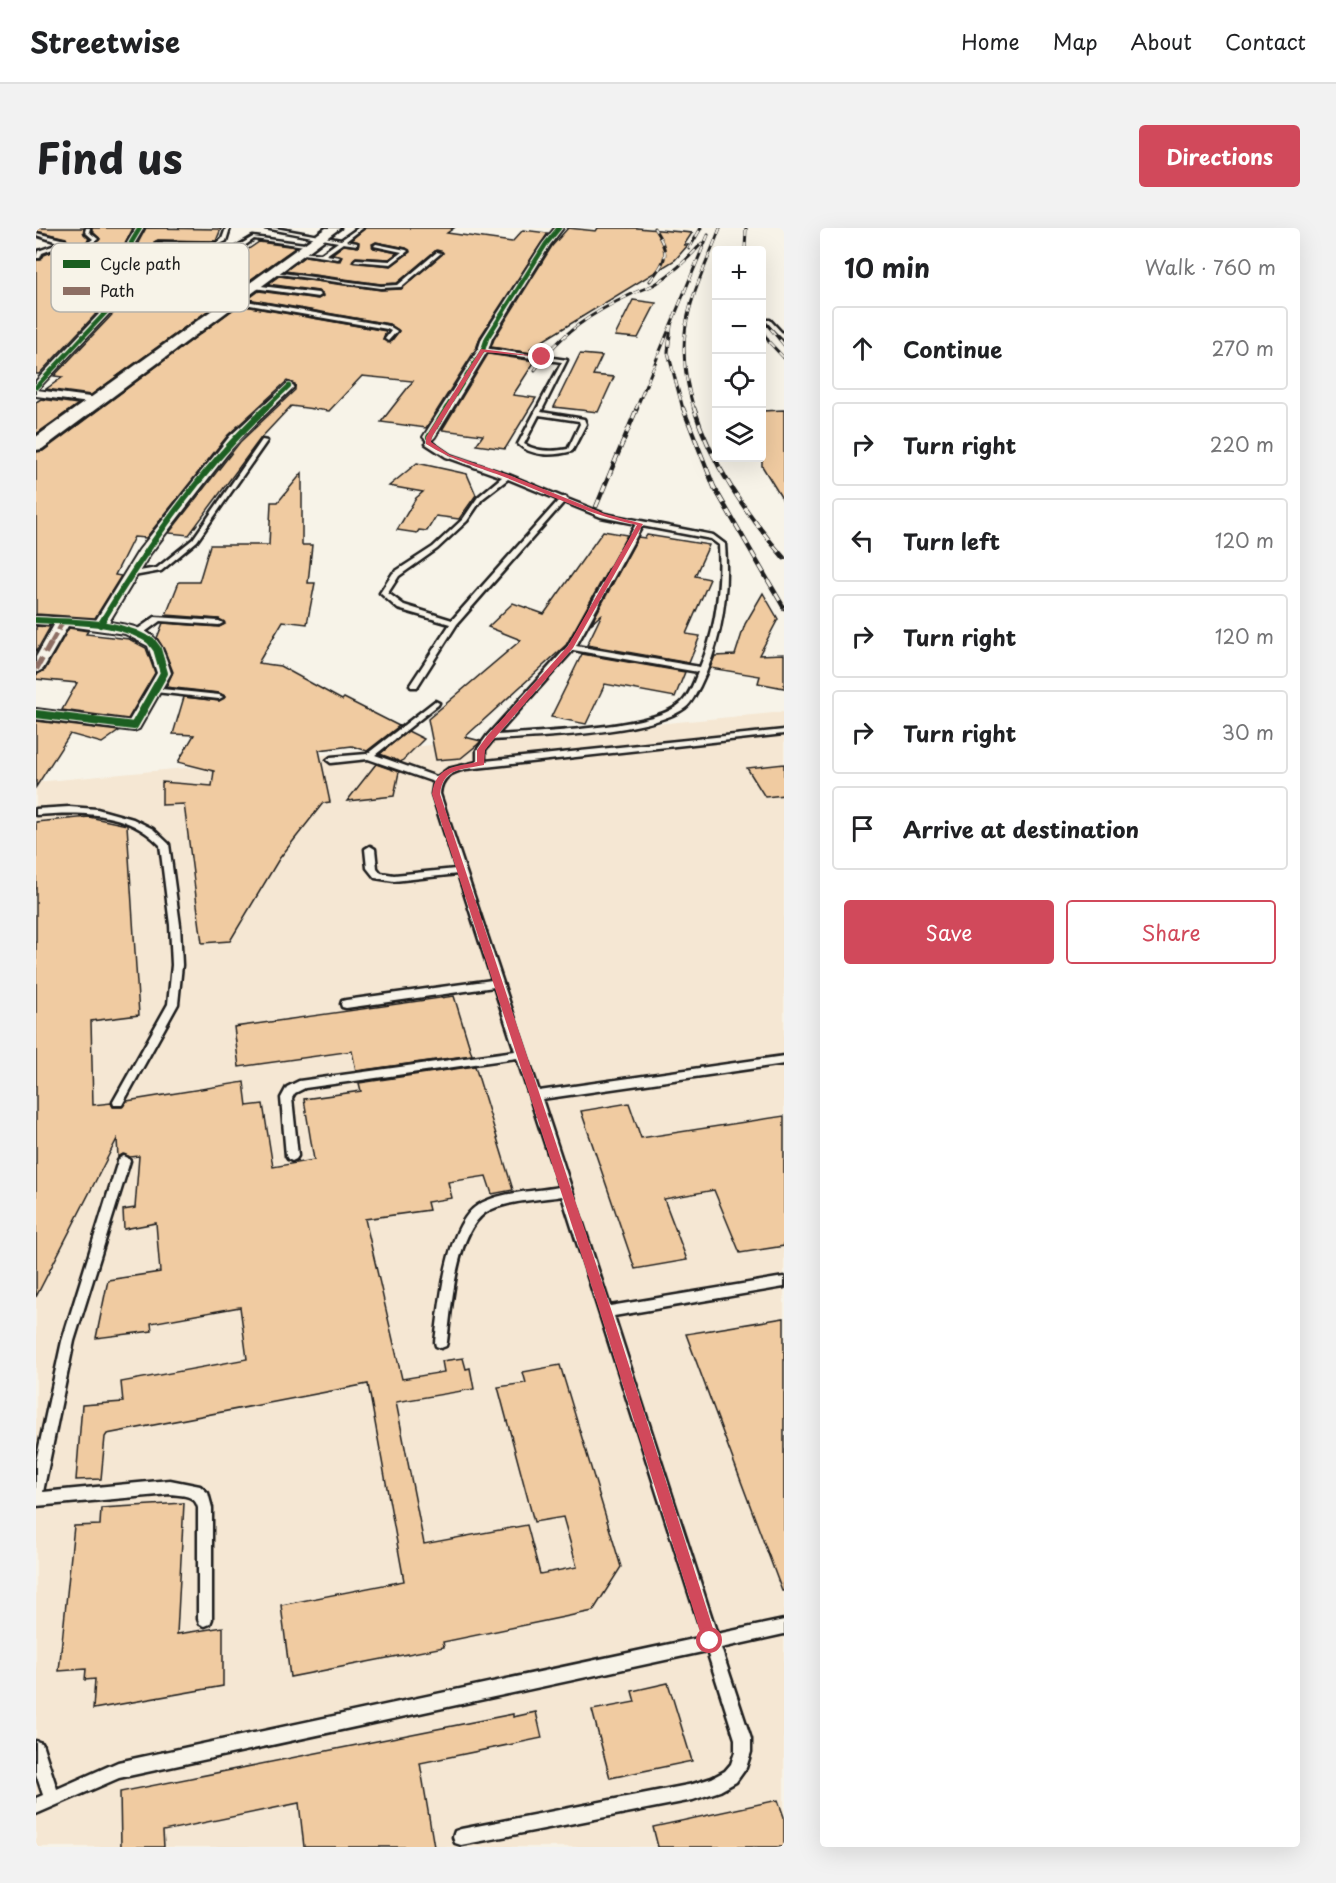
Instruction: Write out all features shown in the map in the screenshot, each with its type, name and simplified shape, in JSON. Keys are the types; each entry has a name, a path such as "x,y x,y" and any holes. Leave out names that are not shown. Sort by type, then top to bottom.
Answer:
{"main road":[{"path":"249,292 319,243"},
{"path":"36,445 220,312"}],"street":[{"path":"131,243 140,228"},
{"path":"429,437 483,350 487,338 546,244 559,228"},
{"path":"36,387 106,312"},
{"path":"100,625 144,553 234,438 289,386"},
{"path":"36,393 97,401"},
{"path":"36,620 100,625 138,633 154,644 164,674 134,726 36,714"},
{"path":"36,669 63,622"}],"lane":[{"path":"88,228 87,232 96,239 91,243"},
{"path":"220,243 224,240 228,228"},
{"path":"267,228 319,243 343,241 361,228"},
{"path":"36,234 64,243"},
{"path":"246,243 253,238 354,243"},
{"path":"158,243 190,243"},
{"path":"319,243 330,257 339,257"},
{"path":"356,260 391,263 406,251 376,246"},
{"path":"38,257 40,252 51,248"},
{"path":"274,273 396,287 439,253"},
{"path":"249,286 318,296"},
{"path":"249,303 389,328 394,331 388,339"},
{"path":"768,321 784,338"},
{"path":"483,350 565,361 522,441 522,446 551,452 570,450 583,424 582,420 538,412"},
{"path":"429,437 428,443 435,450 564,498 603,516 713,537 722,544 717,632 693,692 683,706 667,715 629,724 490,738"},
{"path":"131,575 159,570 195,540 264,441"},
{"path":"454,623 401,607 384,593 396,575 435,548 465,520 480,498 507,476"},
{"path":"414,685 454,623 564,498"},
{"path":"481,764 481,750 490,738 571,647 640,524"},
{"path":"138,633 158,619 219,623"},
{"path":"571,647 702,670"},
{"path":"155,690 219,697"},
{"path":"369,756 435,703"},
{"path":"461,1837 693,1792 722,1783 738,1769 744,1755 742,1739 606,1312 436,794 438,780 452,769 481,764 784,732"},
{"path":"331,760 369,756 438,780"},
{"path":"36,812 69,809 96,812 141,826 157,835 164,844 175,925 177,964 173,1004 118,1102"},
{"path":"370,849 372,868 378,876 394,878 462,871"},
{"path":"346,1004 498,983"},
{"path":"292,1156 286,1098 291,1090 303,1084 520,1054"},
{"path":"535,1096 784,1060"},
{"path":"36,1494 68,1341 124,1161"},
{"path":"441,1342 460,1234 470,1218 482,1209 502,1203 565,1191"},
{"path":"606,1312 784,1282"},
{"path":"36,1499 170,1487 195,1491 203,1498 205,1508 205,1619"},
{"path":"36,1806 118,1770 710,1641 784,1627"},
{"path":"36,1749 52,1799"}],"shaded area":[{"path":"784,712 784,1847 36,1847 36,782"}],"building":[{"path":"36,228 84,228 84,234 89,239 85,243 68,243 66,238 36,231"},
{"path":"92,228 133,228 126,243 95,243 100,239 92,231"},
{"path":"146,228 221,229 216,241 158,240 138,243"},
{"path":"365,228 454,228 447,233 512,242 523,230 548,233 480,337 476,349 426,428 381,422 413,381 362,376 329,411 291,406 260,439 189,535 169,533 240,442 295,390 295,384 287,381 228,435 146,538 134,537 115,575 121,576 95,618 36,614 36,452 43,451 230,312 249,312 249,307 386,331 383,339 390,343 399,331 389,324 249,299 259,291 318,299 323,296 318,291 268,284 279,276 381,290 401,289 443,253 436,250 397,283 381,284 285,271 305,256 340,261 342,256 332,254 344,245 358,247 359,242 351,240","holes":["376,242 406,248 410,252 391,266 352,262 356,257 389,259 397,253 374,248 372,244"]},
{"path":"568,228 596,231 598,228 637,228 692,233 684,245 688,245 675,260 531,348 542,349 539,354 491,347 552,246"},
{"path":"259,242 296,247 249,281 249,249"},
{"path":"51,252 51,312 98,312 39,374 36,374 36,260 41,260 44,255"},
{"path":"633,300 656,303 638,338 615,336"},
{"path":"115,312 206,312 91,395 46,389 63,377 54,376"},
{"path":"488,354 535,361 513,395 536,398 505,449 476,445 483,435 442,430"},
{"path":"580,354 602,356 593,375 614,377 598,412 554,407"},
{"path":"41,399 78,404 36,434 36,402"},
{"path":"784,410 784,502 762,466 762,462 766,462 766,411"},
{"path":"417,463 467,474 476,495 459,519 436,516 427,531 419,530 417,533 397,530 416,498 423,492 389,486"},
{"path":"302,473 302,545 312,545 308,583 315,583 307,624 283,621 258,663 280,666 342,700 344,698 399,726 367,751 352,746 319,750 330,802 323,803 279,859 230,941 202,943 184,804 162,805 162,782 212,786 214,771 178,762 194,735 173,734 184,697 219,701 225,696 219,693 166,687 173,672 157,638 163,623 219,627 225,624 219,619 166,615 179,582 199,582 210,545 269,545 271,502 278,502"},
{"path":"603,531 627,535 566,645 465,737 481,741 477,745 461,758 436,760 428,719 521,640 488,627 513,603 544,614"},
{"path":"647,535 709,545 695,576 710,579 686,634 700,636 689,663 587,645 602,614 591,624 638,537 645,538"},
{"path":"763,593 778,619 759,655 784,654 784,688 758,683 760,676 710,668 715,656 735,655 745,624"},
{"path":"36,626 50,627 36,652"},
{"path":"69,628 88,631 86,634 129,639 146,648 155,673 128,719 62,710 77,683 36,679 36,675 45,670"},
{"path":"582,654 685,672 675,697 605,684 586,724 551,717"},
{"path":"36,721 119,731 102,743 70,734 36,787"},
{"path":"408,731 424,739 401,762 380,754"},
{"path":"376,764 399,772 394,796 347,801"},
{"path":"784,764 784,795 765,797 747,768"},
{"path":"89,817 127,825 139,1015 91,1021 93,1105 111,1103 113,1107 122,1107 127,1101 244,1082 247,1106 263,1104 273,1167 314,1160 304,1099 361,1091 359,1083 475,1066 513,1190 492,1194 486,1176 448,1182 452,1198 427,1202 429,1210 365,1219 402,1379 444,1372 442,1361 463,1358 466,1369 470,1368 474,1389 396,1402 424,1544 527,1525 540,1574 577,1567 563,1517 534,1522 498,1387 526,1383 523,1372 560,1365 621,1567 593,1611 443,1642 444,1647 290,1677 281,1605 404,1581 368,1384 107,1434 101,1479 76,1480 82,1405 123,1402 121,1382 247,1359 240,1307 151,1323 152,1331 96,1338 108,1280 160,1272 156,1223 124,1229 123,1210 135,1208 139,1156 130,1157 123,1154 118,1157 117,1139 36,1297 36,822"},
{"path":"454,996 472,1055 356,1071 352,1051 239,1067 234,1027"},
{"path":"629,1103 641,1138 784,1116 784,1246 740,1253 714,1190 664,1199 687,1260 635,1269 581,1111"},
{"path":"784,1318 784,1591 782,1591 686,1334"},
{"path":"184,1503 177,1634 223,1627 223,1686 93,1709 95,1679 85,1680 86,1669 59,1671 74,1526 100,1525 101,1508"},
{"path":"668,1683 692,1761 610,1778 592,1710 635,1702 632,1691"},
{"path":"536,1712 542,1738 420,1763 434,1847 304,1847 299,1803 163,1831 164,1847 121,1847 120,1792 513,1714 513,1717"},
{"path":"778,1800 784,1817 784,1847 658,1847 653,1827"}],"railway":[{"path":"650,281 665,255 663,244 654,228"},
{"path":"689,249 701,228"},
{"path":"694,409 684,358 685,336 694,296 720,228"},
{"path":"745,246 746,228"},
{"path":"636,409 708,235"},
{"path":"535,370 555,345 578,325 618,301 657,283 702,243"},
{"path":"766,323 784,345"},
{"path":"671,325 668,352 683,409"},
{"path":"766,337 784,358"},
{"path":"596,507 637,408"},
{"path":"683,408 714,487 784,608"},
{"path":"694,408 710,449 731,487 784,558"}],"marked path":[{"path":"36,669 63,622"}],"cycle path":[{"path":"131,243 140,228"},
{"path":"429,437 483,350 487,338 546,244 559,228"},
{"path":"36,387 106,312"},
{"path":"100,625 144,553 234,438 289,386"},
{"path":"36,620 98,624 143,636 155,646 164,673 134,726 36,714"}],"route":[{"path":"542,357 483,350 429,437 428,443 435,450 448,456 564,498 603,516 640,524 571,647 490,738 481,750 481,764 452,769 444,774 438,780 436,794 606,1312 710,1641"}]}
